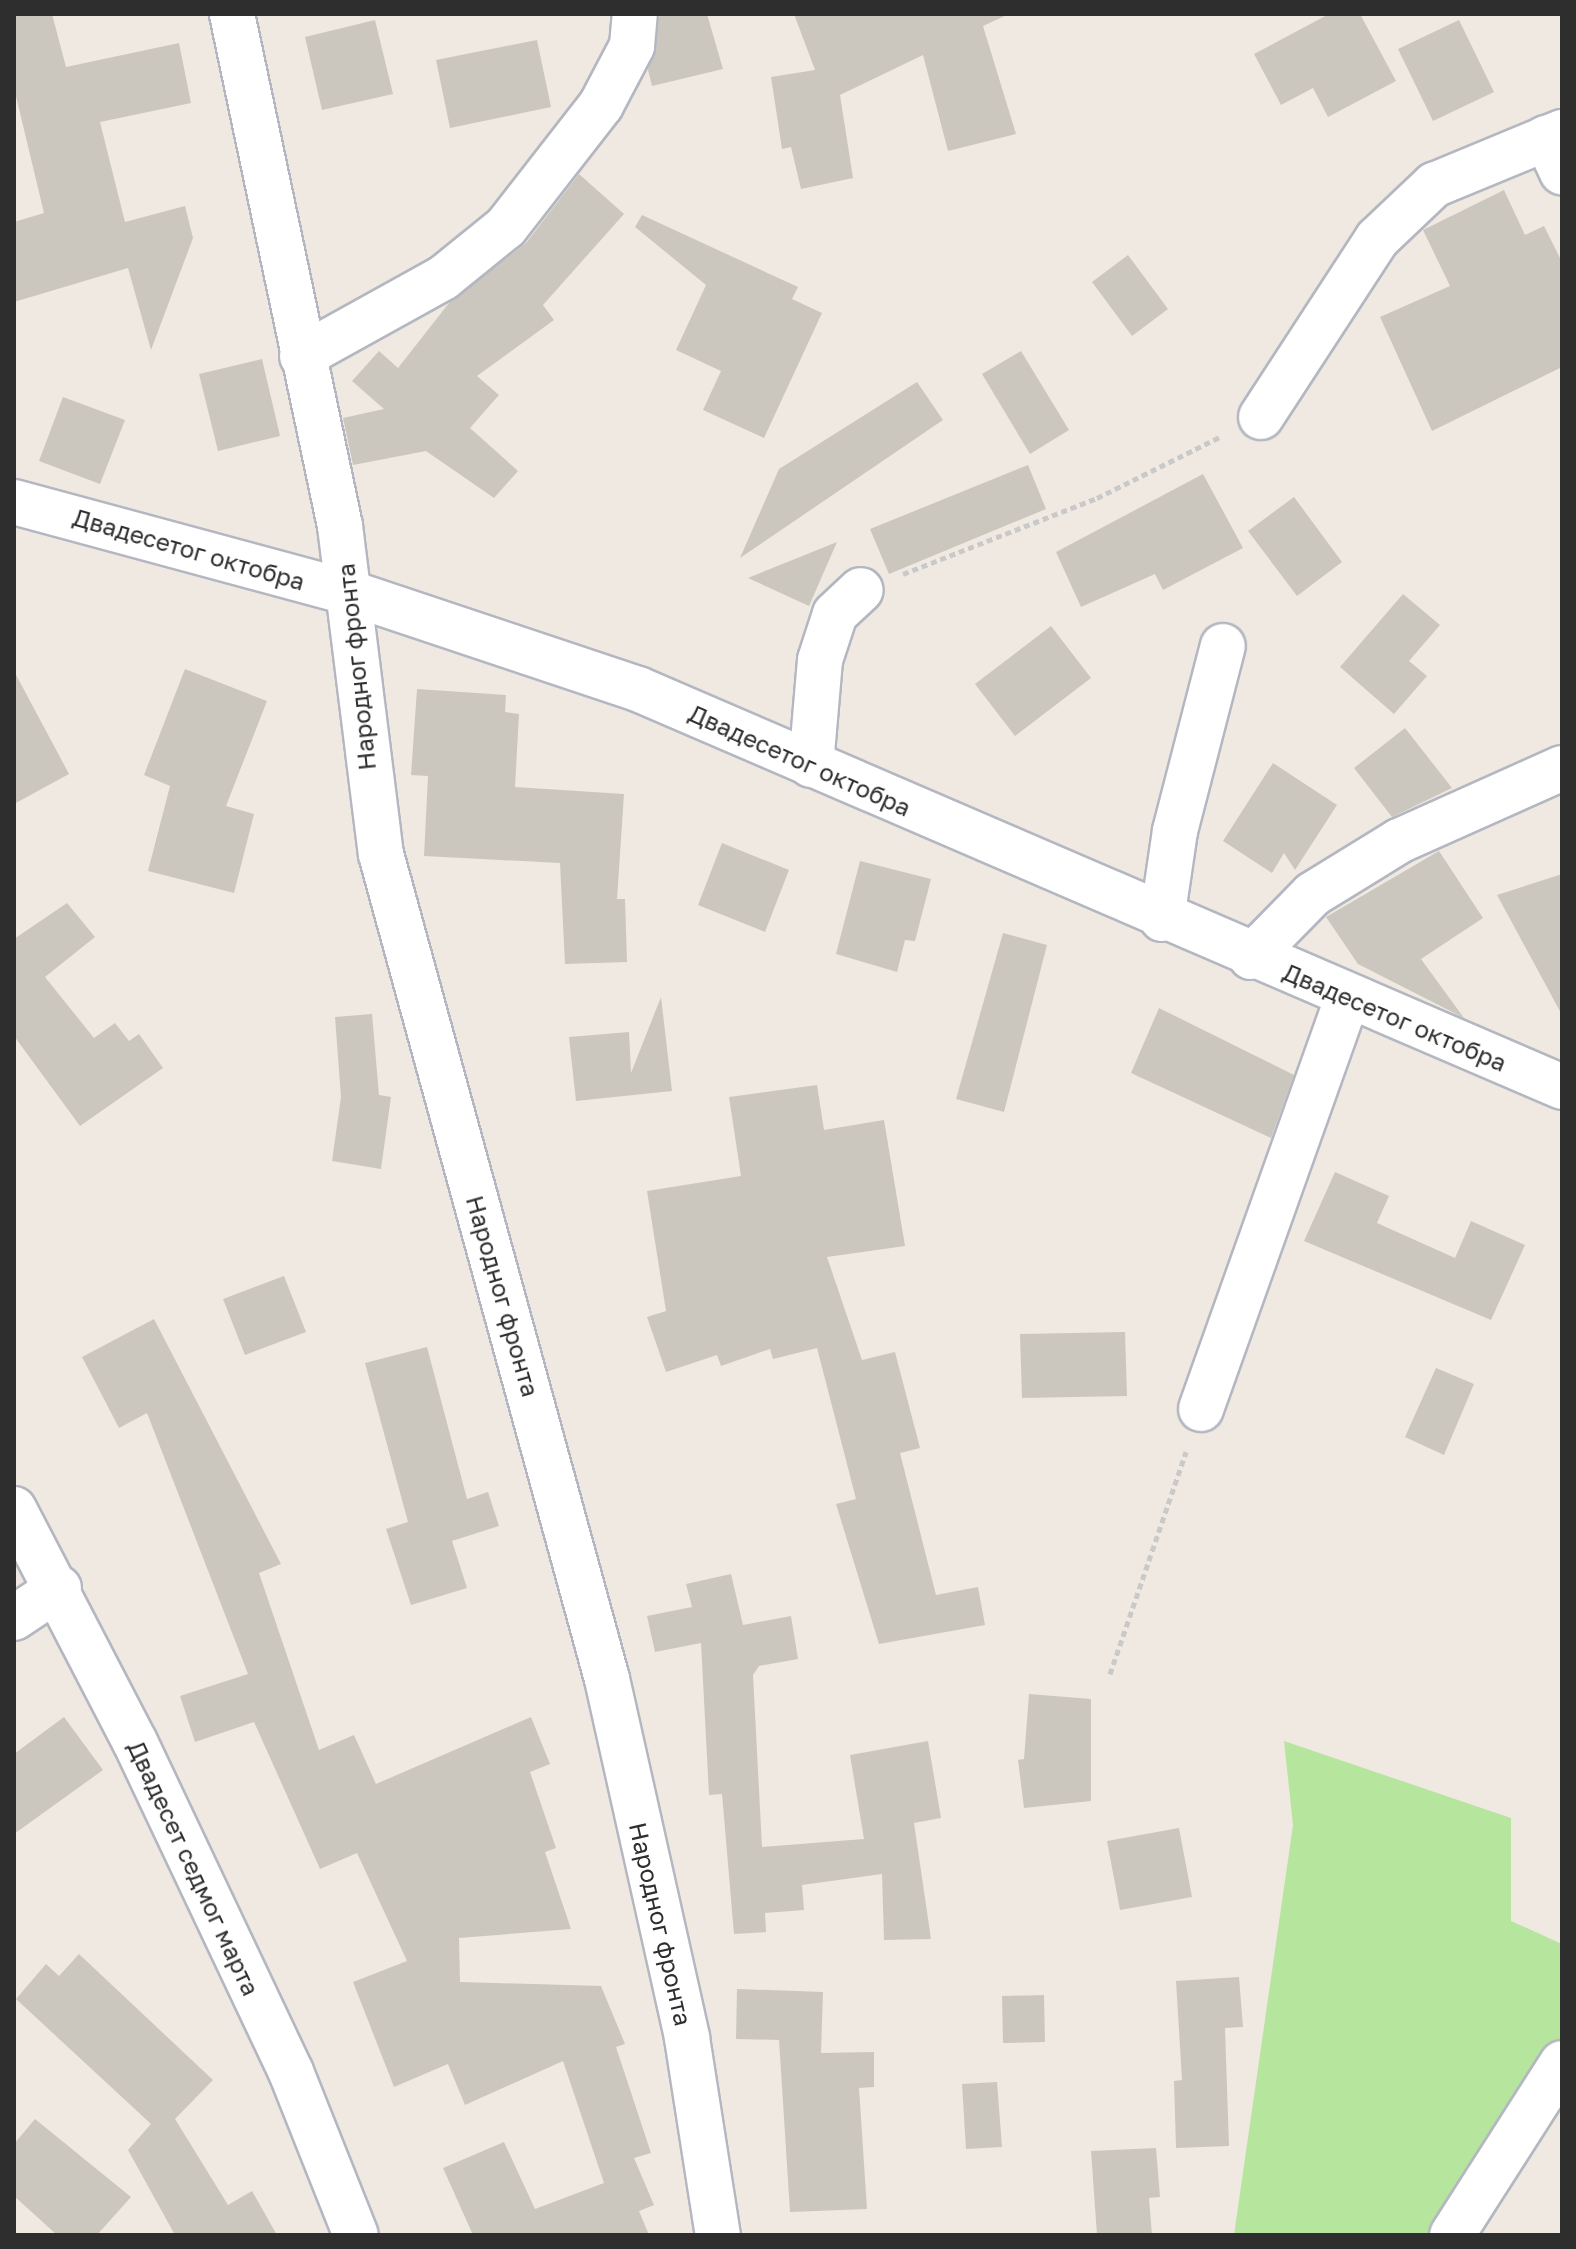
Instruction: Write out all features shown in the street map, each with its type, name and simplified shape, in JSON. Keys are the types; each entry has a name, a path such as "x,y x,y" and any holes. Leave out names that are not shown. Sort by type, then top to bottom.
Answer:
{"street":[{"name":"Народног фронта","path":"232,14 351,593 381,854 607,1679 687,2038 718,2235"},
{"path":"302,356 443,278 506,227 601,105 632,46 635,14"},
{"path":"1261,417 1377,239 1434,185 1557,147"},
{"name":"Двадесетог октобра","path":"14,502 351,593 638,689 1162,919 1562,1087"},
{"path":"811,765 820,660 835,614 861,590"},
{"path":"1162,919 1175,831 1223,646"},
{"path":"1251,957 1313,894 1399,841 1562,768"},
{"path":"1201,1409 1348,997"},
{"name":"Двадесет седмог марта","path":"14,1509 59,1588 291,2072 356,2235"},
{"path":"14,1618 59,1588"},
{"path":"1452,2235 1562,2063"}],"path":[{"path":"861,590 1097,498 1261,417"},
{"path":"1110,1674 1201,1409"}],"green space":[{"path":"1284,1741 1511,1818 1511,1921 1562,1944 1562,2051 1445,2235 1234,2235 1293,1825"}],"building":[{"path":"14,14 52,14 66,67 179,43 191,103 100,122 125,222 185,206 193,238 151,350 128,268 14,302 14,222 44,213 14,88"},
{"path":"660,14 707,14 723,69 652,86 648,70"},
{"path":"794,14 1009,14 983,26 1016,134 948,151 923,55 840,95 853,178 801,189 791,147 782,149 771,77 815,70"},
{"path":"1329,14 1360,14 1396,81 1328,117 1313,88 1281,105 1254,54"},
{"path":"375,20 393,94 322,110 305,37"},
{"path":"1459,20 1494,92 1433,121 1398,49"},
{"path":"537,40 551,107 450,128 436,60"},
{"path":"579,174 624,214 543,305 554,320 477,376 499,395 470,428 518,471 494,498 426,451 353,465 343,418 384,409 352,381 379,351 398,368 449,303 526,243"},
{"path":"1504,190 1525,235 1544,226 1562,262 1562,367 1432,431 1380,317 1450,286 1423,230"},
{"path":"642,215 798,287 792,299 822,313 764,438 703,410 721,371 676,350 706,285 635,227"},
{"path":"1128,255 1168,309 1132,336 1092,282"},
{"path":"1021,351 1069,430 1030,454 982,374"},
{"path":"262,359 280,436 218,451 199,374"},
{"path":"917,382 943,420 740,558 779,469"},
{"path":"63,397 125,420 100,484 39,461"},
{"path":"1028,465 1046,509 889,574 870,529"},
{"path":"1203,474 1243,548 1163,590 1155,574 1081,607 1056,552"},
{"path":"1294,497 1342,562 1297,596 1248,531"},
{"path":"837,542 809,606 748,578"},
{"path":"1403,594 1440,625 1409,661 1427,676 1394,714 1340,667"},
{"path":"1051,626 1091,678 1015,736 975,684"},
{"path":"185,669 267,701 226,806 254,814 234,893 148,871 170,786 144,775"},
{"path":"14,671 69,774 14,804"},
{"path":"417,689 506,695 505,712 519,714 515,787 624,794 617,899 625,899 627,962 565,964 560,863 424,856 428,776 411,775"},
{"path":"1405,728 1452,788 1392,817 1354,768"},
{"path":"1273,763 1337,805 1295,870 1284,853 1272,873 1223,841"},
{"path":"722,843 789,870 765,932 698,905"},
{"path":"1439,851 1483,918 1421,959 1464,1018 1358,964 1326,917"},
{"path":"860,861 931,879 915,941 905,940 897,972 836,954"},
{"path":"1562,874 1562,1015 1497,895"},
{"path":"67,903 95,937 45,977 94,1038 115,1023 129,1041 139,1034 163,1068 80,1126 14,1036 14,939"},
{"path":"1003,933 1047,945 1004,1112 956,1099"},
{"path":"661,997 672,1091 576,1101 569,1037 629,1032 631,1073"},
{"path":"1159,1008 1294,1075 1271,1138 1131,1073"},
{"path":"372,1014 379,1095 391,1097 381,1169 332,1161 341,1097 335,1017"},
{"path":"817,1085 824,1130 884,1120 905,1246 827,1257 862,1360 895,1352 920,1448 900,1453 936,1595 978,1587 985,1625 879,1644 836,1504 856,1499 817,1348 773,1359 770,1349 721,1366 717,1355 666,1372 647,1317 666,1311 647,1191 741,1176 729,1097"},
{"path":"1335,1172 1389,1196 1377,1223 1455,1258 1471,1221 1525,1245 1491,1320 1304,1241"},
{"path":"284,1276 306,1332 245,1355 223,1299"},
{"path":"154,1319 281,1564 259,1573 319,1750 354,1735 376,1784 531,1717 550,1764 530,1772 556,1848 545,1852 571,1929 459,1938 460,1982 601,1986 625,2044 616,2047 651,2153 634,2158 654,2205 639,2211 649,2235 473,2235 443,2168 504,2142 535,2209 604,2183 563,2061 465,2105 448,2064 394,2087 353,1982 407,1961 357,1853 320,1869 254,1722 195,1742 180,1696 248,1674 147,1413 119,1428 82,1357"},
{"path":"1125,1332 1127,1396 1022,1398 1020,1334"},
{"path":"427,1347 467,1499 488,1492 499,1526 452,1541 467,1588 411,1605 386,1529 408,1522 365,1363"},
{"path":"1436,1368 1474,1384 1444,1455 1405,1437"},
{"path":"731,1574 743,1625 791,1616 798,1659 759,1666 753,1675 762,1847 864,1839 850,1755 928,1741 941,1818 914,1823 931,1939 884,1940 882,1874 802,1885 804,1910 765,1913 766,1932 734,1934 722,1794 709,1795 701,1643 655,1652 647,1616 692,1607 686,1584"},
{"path":"1029,1694 1091,1699 1091,1801 1024,1808 1018,1760 1024,1759"},
{"path":"64,1717 103,1770 14,1834 14,1754"},
{"path":"1179,1828 1192,1897 1120,1910 1107,1841"},
{"path":"79,1954 213,2080 175,2119 228,2205 252,2191 277,2235 175,2235 128,2150 151,2124 16,1999 46,1964 59,1976"},
{"path":"1239,1977 1243,2027 1225,2028 1229,2146 1176,2148 1174,2081 1182,2080 1176,1981"},
{"path":"737,1989 823,1992 821,2053 874,2052 874,2087 859,2088 867,2209 790,2212 779,2040 736,2039"},
{"path":"1044,1995 1045,2042 1003,2043 1002,1996"},
{"path":"997,2082 1002,2147 966,2149 962,2084"},
{"path":"35,2119 131,2197 97,2235 57,2235 14,2196 14,2144"},
{"path":"1156,2148 1160,2197 1149,2198 1152,2235 1097,2235 1091,2151"}]}
